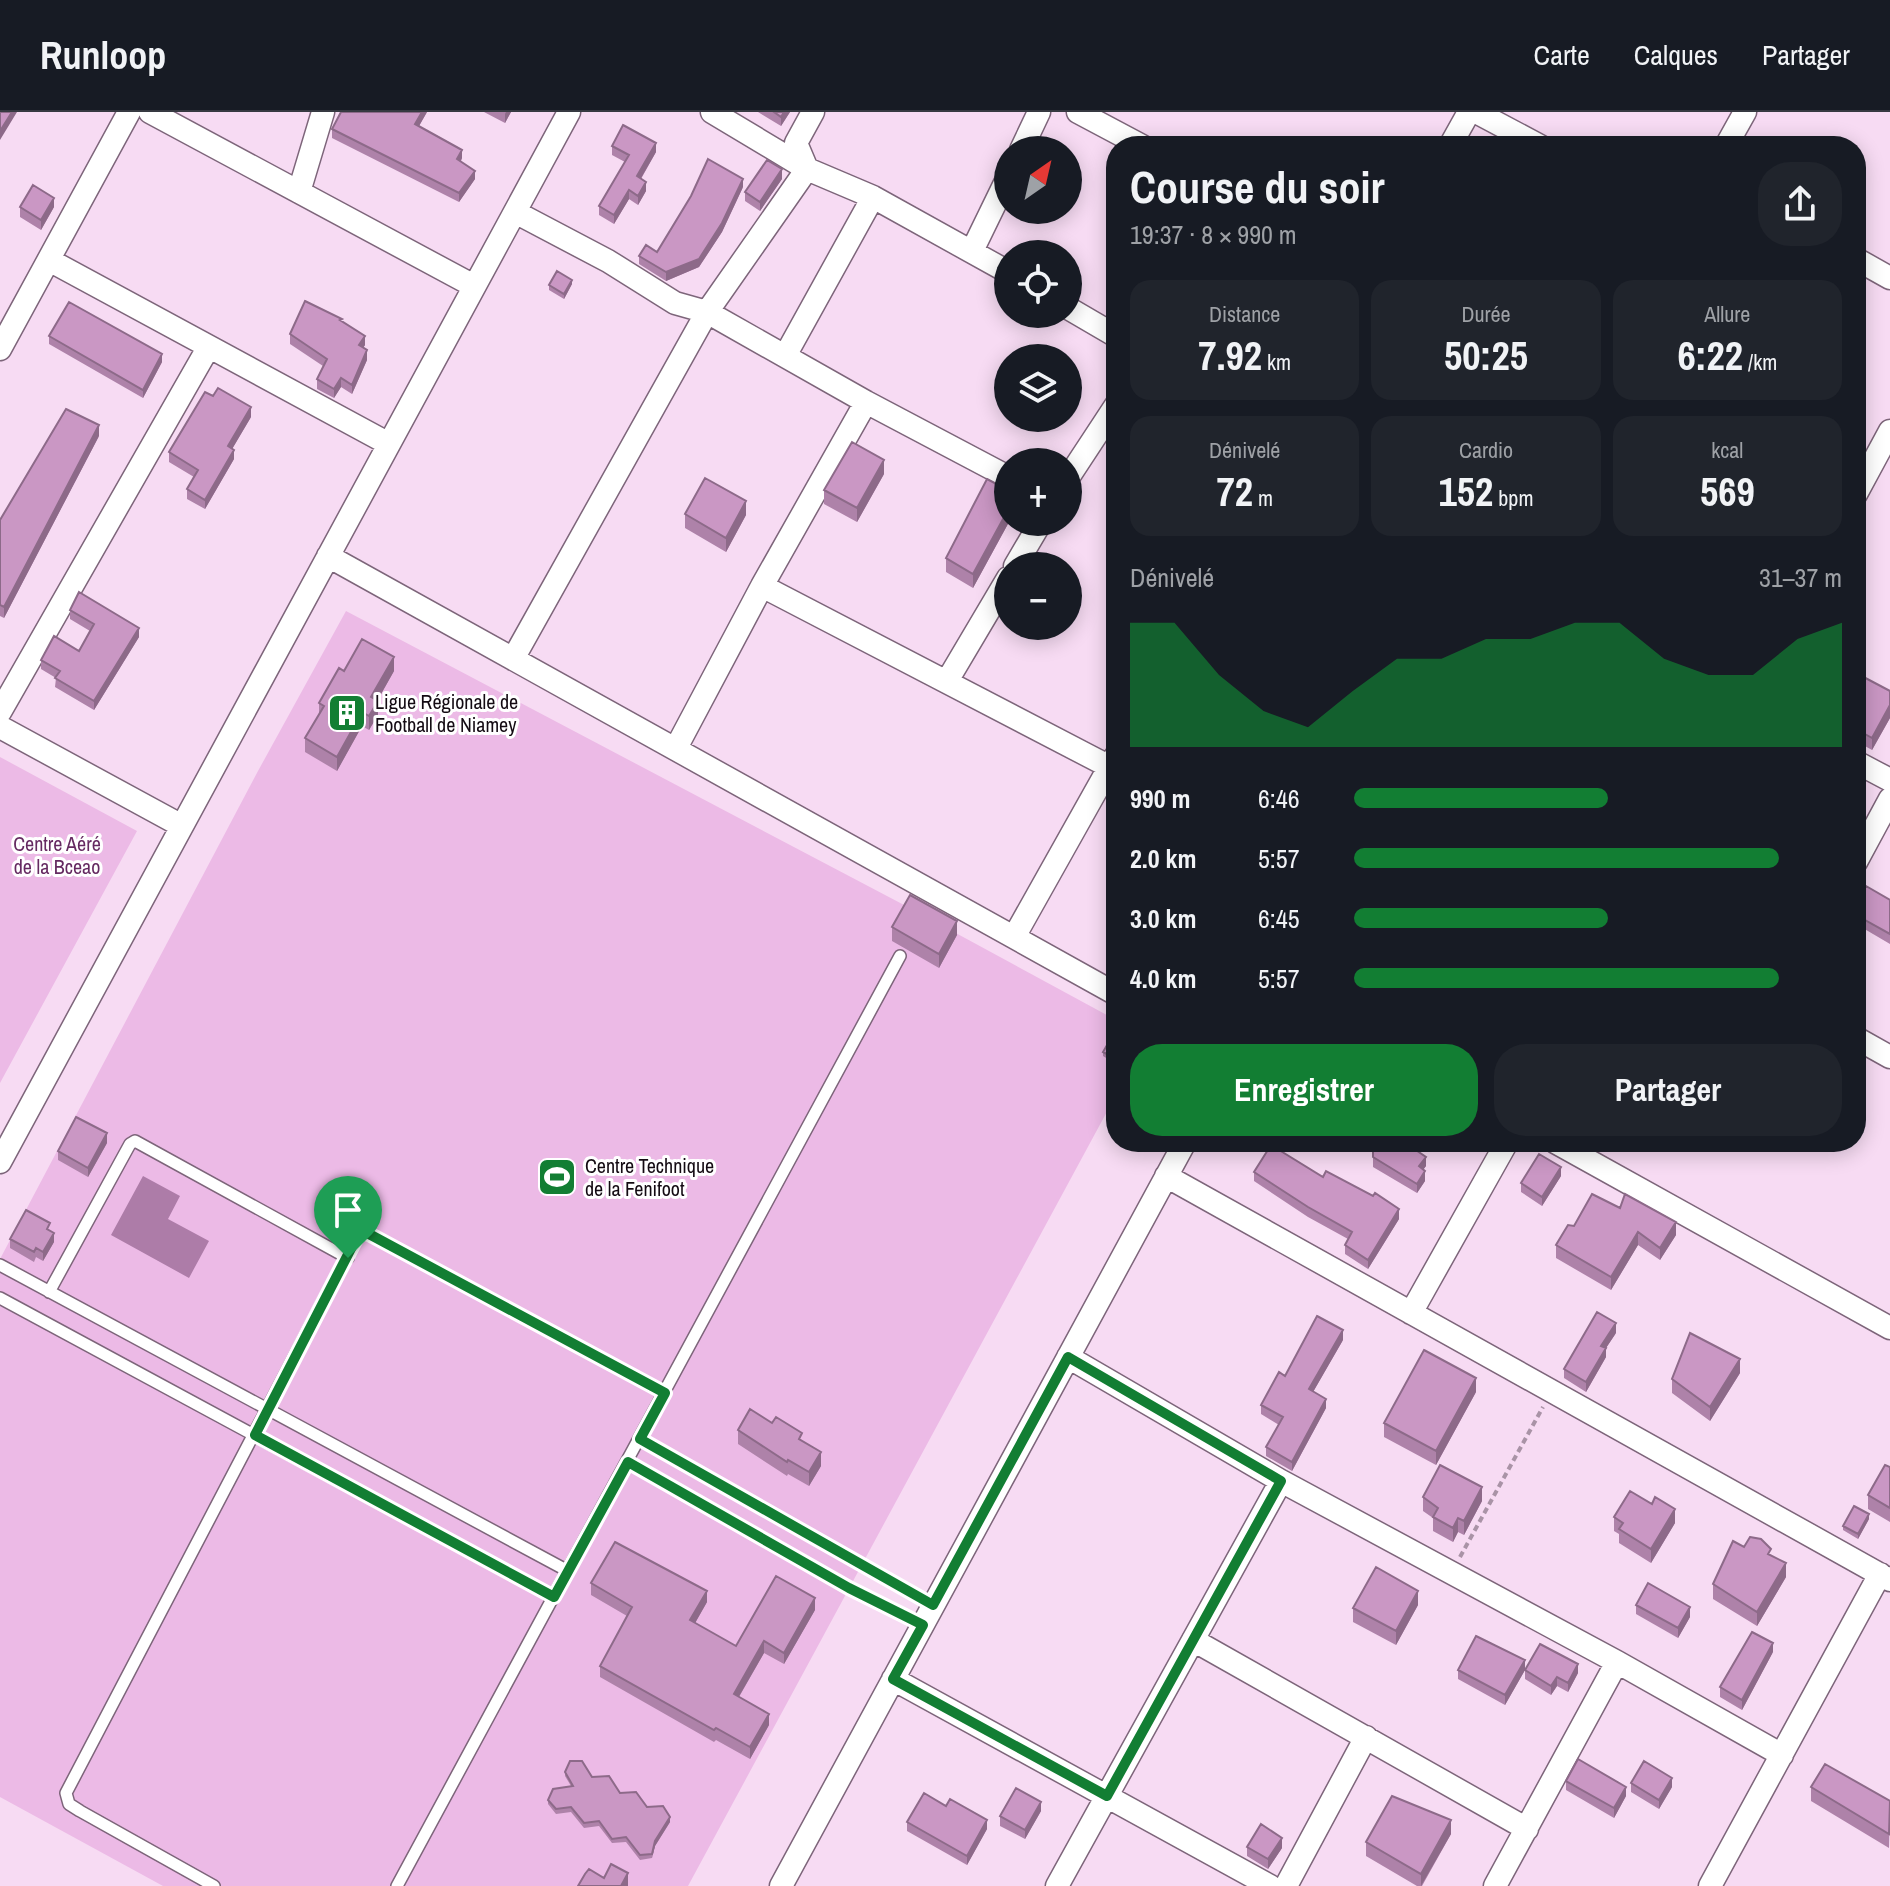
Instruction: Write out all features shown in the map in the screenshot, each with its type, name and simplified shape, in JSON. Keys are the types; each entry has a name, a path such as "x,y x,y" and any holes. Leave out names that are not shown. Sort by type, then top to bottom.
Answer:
{"street":[{"path":"0,349 129,112"},
{"path":"150,112 474,286"},
{"path":"299,192 323,112"},
{"path":"0,1162 569,112"},
{"path":"712,112 807,169 873,197 994,264"},
{"path":"807,169 796,143 813,112"},
{"path":"1028,136 1039,112"},
{"path":"1078,112 1123,136"},
{"path":"1456,136 1469,112"},
{"path":"1476,112 1521,136"},
{"path":"1732,136 1745,112"},
{"path":"513,659 707,312 807,169"},
{"path":"785,356 873,197"},
{"path":"972,251 994,206"},
{"path":"515,212 608,261 675,303 707,312 994,470"},
{"path":"49,260 389,444"},
{"path":"1866,265 1890,278"},
{"path":"1082,316 1106,330"},
{"path":"0,712 208,348"},
{"path":"676,748 762,586 866,402"},
{"path":"1082,457 1106,420"},
{"path":"1866,475 1890,431"},
{"path":"328,556 1106,988"},
{"path":"762,586 947,681 1106,758"},
{"path":"947,681 994,602"},
{"path":"0,727 182,826"},
{"path":"1866,767 1890,780"},
{"path":"1014,937 1106,773"},
{"path":"1866,843 1890,799"},
{"path":"1866,1044 1890,1057"},
{"path":"781,1886 1179,1152"},
{"path":"1411,1313 1501,1152"},
{"path":"1573,1152 1890,1328"},
{"path":"1166,1176 1885,1577 1710,1886"},
{"path":"1068,1357 1281,1481 1617,1662 1782,1755"},
{"path":"1057,1886 1281,1481"},
{"path":"1193,1640 1527,1829"},
{"path":"1495,1886 1617,1662"},
{"path":"893,1679 1270,1886"},
{"path":"1286,1886 1366,1737"}],"lane":[{"path":"397,1886 900,956"},
{"path":"49,1292 130,1144 135,1141 348,1258"},
{"path":"214,1886 80,1811 69,1804 66,1793 358,1235 369,1234 665,1393"},
{"path":"0,1265 568,1571"},
{"path":"0,1298 554,1597"},
{"path":"640,1439 928,1615"},
{"path":"628,1462 849,1588 928,1615"}],"path":[{"path":"1452,1573 1552,1391"}],"green space":[{"name":"Centre Technique de la Fenifoot","path":"346,611 1106,1015 1106,1113 688,1886 163,1886 0,1797 0,1259"},
{"name":"Centre Aéré de la Bceao","path":"0,757 137,831 0,1083"}],"shaded area":[{"path":"143,1176 180,1196 168,1219 209,1241 189,1278 111,1235"}],"building":[{"path":"0,112 12,112 0,131"},
{"path":"341,112 422,112 415,124 462,150 457,159 475,171 459,193 332,129"},
{"path":"623,125 656,143 637,176 646,182 638,196 629,190 614,215 599,206 629,155 612,146"},
{"path":"708,159 743,179 722,223 699,259 666,272 639,256 646,245 657,252 691,196"},
{"path":"767,160 782,169 760,202 745,192"},
{"path":"33,185 54,198 41,220 20,207"},
{"path":"557,271 572,280 564,294 549,285"},
{"path":"305,301 342,319 365,336 359,345 367,350 352,385 341,378 334,389 317,379 327,359 290,334"},
{"path":"69,302 162,354 143,390 49,336"},
{"path":"218,388 251,407 228,446 234,450 205,500 187,489 198,470 169,452 205,392 213,396"},
{"path":"66,409 99,425 4,607 0,605 0,520"},
{"path":"852,442 884,460 857,508 824,490"},
{"path":"705,478 746,501 726,538 685,514"},
{"path":"987,479 994,483 994,536 973,574 946,558"},
{"path":"79,592 139,628 94,701 55,678 60,671 41,660 54,636 79,651 94,624 70,610"},
{"name":"Ligue Régionale de Football de Niamey","path":"362,639 394,657 371,697 378,701 369,716 362,712 337,757 305,738 324,706 319,703 339,668 344,671"},
{"path":"1866,678 1890,691 1890,705 1872,738 1866,735"},
{"path":"1866,886 1890,900 1890,934 1866,921"},
{"path":"910,895 957,921 939,954 892,927"},
{"path":"76,1117 107,1133 88,1168 58,1151"},
{"path":"1267,1152 1282,1152 1323,1177 1326,1171 1373,1196 1375,1193 1399,1209 1368,1260 1345,1245 1352,1232 1254,1172"},
{"path":"1373,1152 1419,1152 1426,1157 1419,1166 1425,1171 1417,1184 1373,1157"},
{"path":"1539,1154 1561,1167 1542,1197 1521,1183"},
{"path":"1592,1194 1620,1208 1625,1194 1676,1222 1660,1248 1638,1232 1611,1277 1556,1245 1568,1225 1574,1226"},
{"path":"26,1210 50,1223 47,1229 54,1233 43,1252 36,1248 34,1252 10,1239"},
{"path":"1597,1312 1616,1323 1601,1346 1606,1348 1586,1382 1564,1369"},
{"path":"1317,1316 1343,1330 1309,1389 1326,1399 1292,1462 1266,1447 1283,1417 1261,1405 1279,1372 1285,1376"},
{"path":"1690,1333 1740,1359 1710,1407 1672,1379"},
{"path":"1424,1350 1476,1378 1436,1451 1384,1423"},
{"path":"750,1409 772,1423 776,1417 802,1433 799,1439 821,1452 809,1472 787,1462 738,1430"},
{"path":"1440,1465 1482,1487 1464,1521 1458,1518 1453,1528 1433,1517 1438,1508 1423,1497"},
{"path":"1885,1465 1890,1467 1890,1508 1868,1495"},
{"path":"1630,1491 1652,1504 1655,1497 1675,1509 1651,1549 1619,1529 1623,1523 1614,1517"},
{"path":"1854,1506 1869,1514 1858,1534 1843,1526"},
{"path":"1750,1537 1761,1539 1771,1549 1768,1554 1786,1563 1757,1612 1713,1584 1733,1541 1744,1547"},
{"path":"615,1542 707,1591 690,1620 736,1646 776,1576 815,1598 784,1653 764,1641 734,1694 769,1714 750,1747 600,1666 632,1607 591,1583"},
{"path":"1376,1567 1418,1591 1396,1631 1353,1608"},
{"path":"1648,1583 1690,1607 1678,1628 1636,1605"},
{"path":"1752,1632 1773,1643 1742,1700 1720,1687"},
{"path":"1476,1636 1525,1660 1505,1695 1458,1670"},
{"path":"1540,1644 1578,1664 1568,1683 1557,1677 1551,1686 1525,1670"},
{"path":"1578,1759 1626,1787 1614,1808 1566,1781"},
{"path":"570,1761 582,1761 592,1777 609,1776 620,1793 636,1792 647,1807 663,1806 670,1817 655,1841 652,1854 640,1855 626,1837 612,1839 599,1821 584,1823 571,1807 556,1809 548,1800 553,1789 573,1786 565,1772"},
{"path":"1644,1761 1672,1778 1659,1800 1631,1783"},
{"path":"1825,1764 1890,1801 1889,1834 1811,1787"},
{"path":"1016,1788 1041,1802 1025,1830 1000,1816"},
{"path":"924,1793 946,1806 950,1799 987,1820 967,1856 907,1822"},
{"path":"1392,1796 1451,1820 1421,1874 1366,1842"},
{"path":"1261,1824 1282,1838 1268,1859 1247,1847"},
{"path":"611,1864 628,1873 621,1886 578,1886 589,1869 604,1878"}],"place":[{"name":"Ligue Régionale de Football de Niamey","path":"347,713"},
{"name":"Centre Technique de la Fenifoot","path":"557,1177"}],"route":[{"path":"369,1234 665,1393 640,1439 933,1605 1068,1357 1281,1481 1107,1796 893,1679 923,1625 849,1588 628,1462 554,1597 255,1435 348,1258 358,1235 369,1234"}]}
